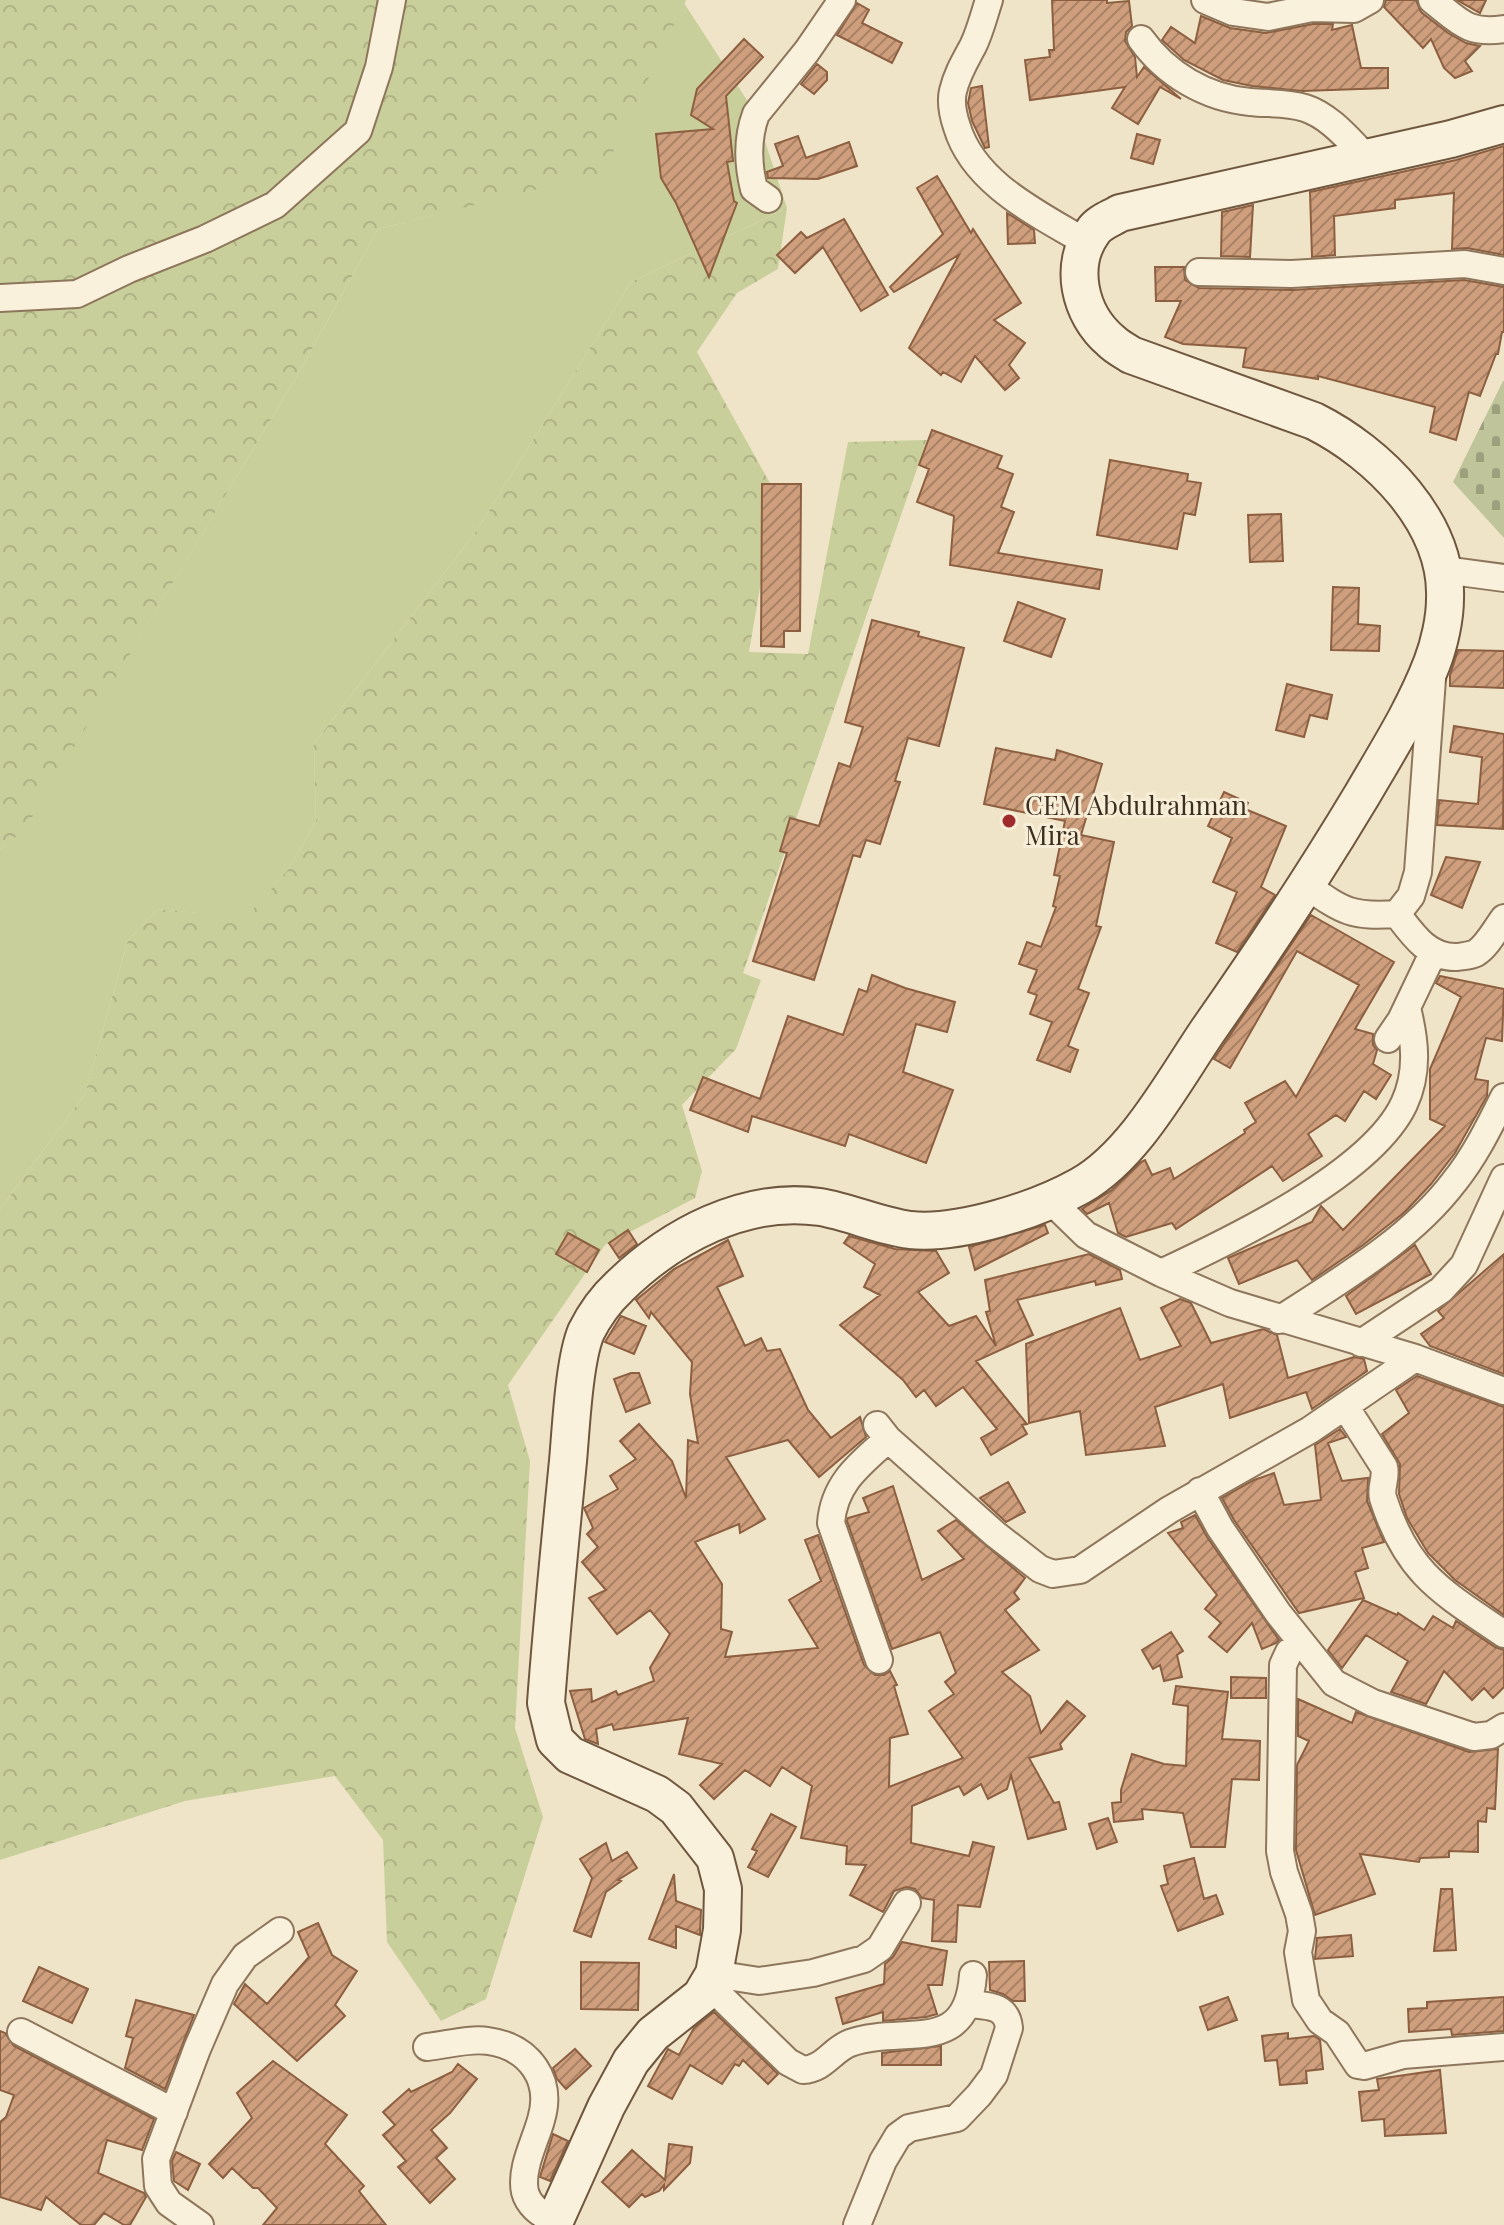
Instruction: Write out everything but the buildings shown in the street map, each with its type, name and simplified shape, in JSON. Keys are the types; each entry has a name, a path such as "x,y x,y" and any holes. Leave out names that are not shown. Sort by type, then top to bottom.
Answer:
{"main road":[{"path":"554,2223 606,2107 631,2061 653,2034 701,1996 711,1979 722,1930 723,1889 715,1858 676,1808 657,1794 570,1755 555,1740 549,1724 546,1703 571,1426 585,1334 616,1290 666,1247 747,1210 777,1205 815,1206 910,1230 947,1230 984,1222 1050,1200 1084,1184 1133,1139 1307,886 1401,729 1434,660 1446,603 1444,570 1436,544 1414,508 1363,451 1341,434 1314,421 1131,355 1110,341 1092,318 1081,296 1079,271 1087,243 1096,227 1120,213 1504,124"}],"street":[{"path":"0,298 77,294 275,205 358,131 379,67 392,0"},
{"path":"768,199 754,189 751,177 752,125 756,114 807,51 842,0"},
{"path":"989,0 952,93 952,112 961,141 971,160 992,180 1087,243"},
{"path":"1205,0 1233,12 1268,17 1310,4 1354,9 1370,0"},
{"path":"1432,0 1469,28 1484,32 1504,29"},
{"path":"1141,39 1164,67 1208,92 1236,101 1289,104 1315,113 1338,129 1367,158"},
{"path":"1199,272 1291,274 1465,264 1504,271"},
{"path":"1444,570 1504,578"},
{"path":"1307,886 1340,909 1365,916 1397,914 1411,896 1418,872 1434,660"},
{"path":"1397,914 1412,934 1433,953 1452,957 1473,955 1486,944 1504,917"},
{"path":"1388,1039 1407,1008 1433,953"},
{"path":"1161,1273 1223,1244 1284,1210 1346,1168 1386,1131 1404,1104 1414,1072 1415,1040 1407,1008"},
{"path":"1279,1320 1392,1244 1452,1185 1480,1146 1504,1097"},
{"path":"1361,1343 1441,1290 1464,1265 1504,1178"},
{"path":"1050,1200 1086,1235 1230,1303 1415,1358 1504,1391"},
{"path":"879,1660 831,1523 832,1509 844,1480 883,1432 995,1534 1040,1569 1053,1574 1080,1570 1200,1491 1310,1430 1415,1358"},
{"path":"1345,1406 1384,1467 1384,1499 1399,1536 1419,1568 1439,1590 1504,1634"},
{"path":"1200,1491 1220,1528 1278,1613 1334,1683 1373,1703 1474,1737 1491,1735 1504,1727"},
{"path":"1301,1642 1289,1652 1283,1665 1280,1851 1299,1914 1302,1931 1298,1952 1306,2000 1311,2011 1337,2033 1358,2065 1403,2055 1504,2047"},
{"path":"711,1979 759,1981 813,1973 864,1959 880,1948 907,1903"},
{"path":"200,2225 169,2203 158,2186 156,2159 225,1984 245,1956 280,1931"},
{"path":"711,1979 788,2062 803,2070 820,2066 836,2051 854,2042 945,2029 964,2013 969,2004 973,1975"},
{"path":"857,2225 883,2161 898,2136 909,2128 957,2118 994,2075 1009,2021 996,2007 969,2004"},
{"path":"21,2032 174,2112"},
{"path":"427,2047 485,2040 505,2045 524,2056 539,2073 545,2088 545,2102 527,2168 525,2189 534,2208 554,2223"}],"green space":[{"path":"0,0 686,0 603,173 378,229 297,376 25,829 0,850"},
{"path":"684,3 756,114 787,208 631,282 477,530 314,744 316,821 287,871 246,918 158,909 128,940 85,1094 0,1209 0,850 25,828 297,376 378,229 603,172"},
{"path":"787,208 778,269 737,293 697,352 776,494 749,652 808,654 848,442 927,440 743,973 761,980 736,1049 682,1105 702,1171 695,1198 605,1245 508,1385 530,1461 515,1728 543,1817 486,1999 441,2021 387,1942 383,1840 335,1776 185,1801 0,1860 0,1209 85,1094 128,940 158,909 246,917 287,871 316,821 314,744 477,530 631,282"},
{"path":"1504,381 1504,538 1453,482"}],"place":[{"name":"CEM Abdulrahman Mira","path":"1009,821"}]}
